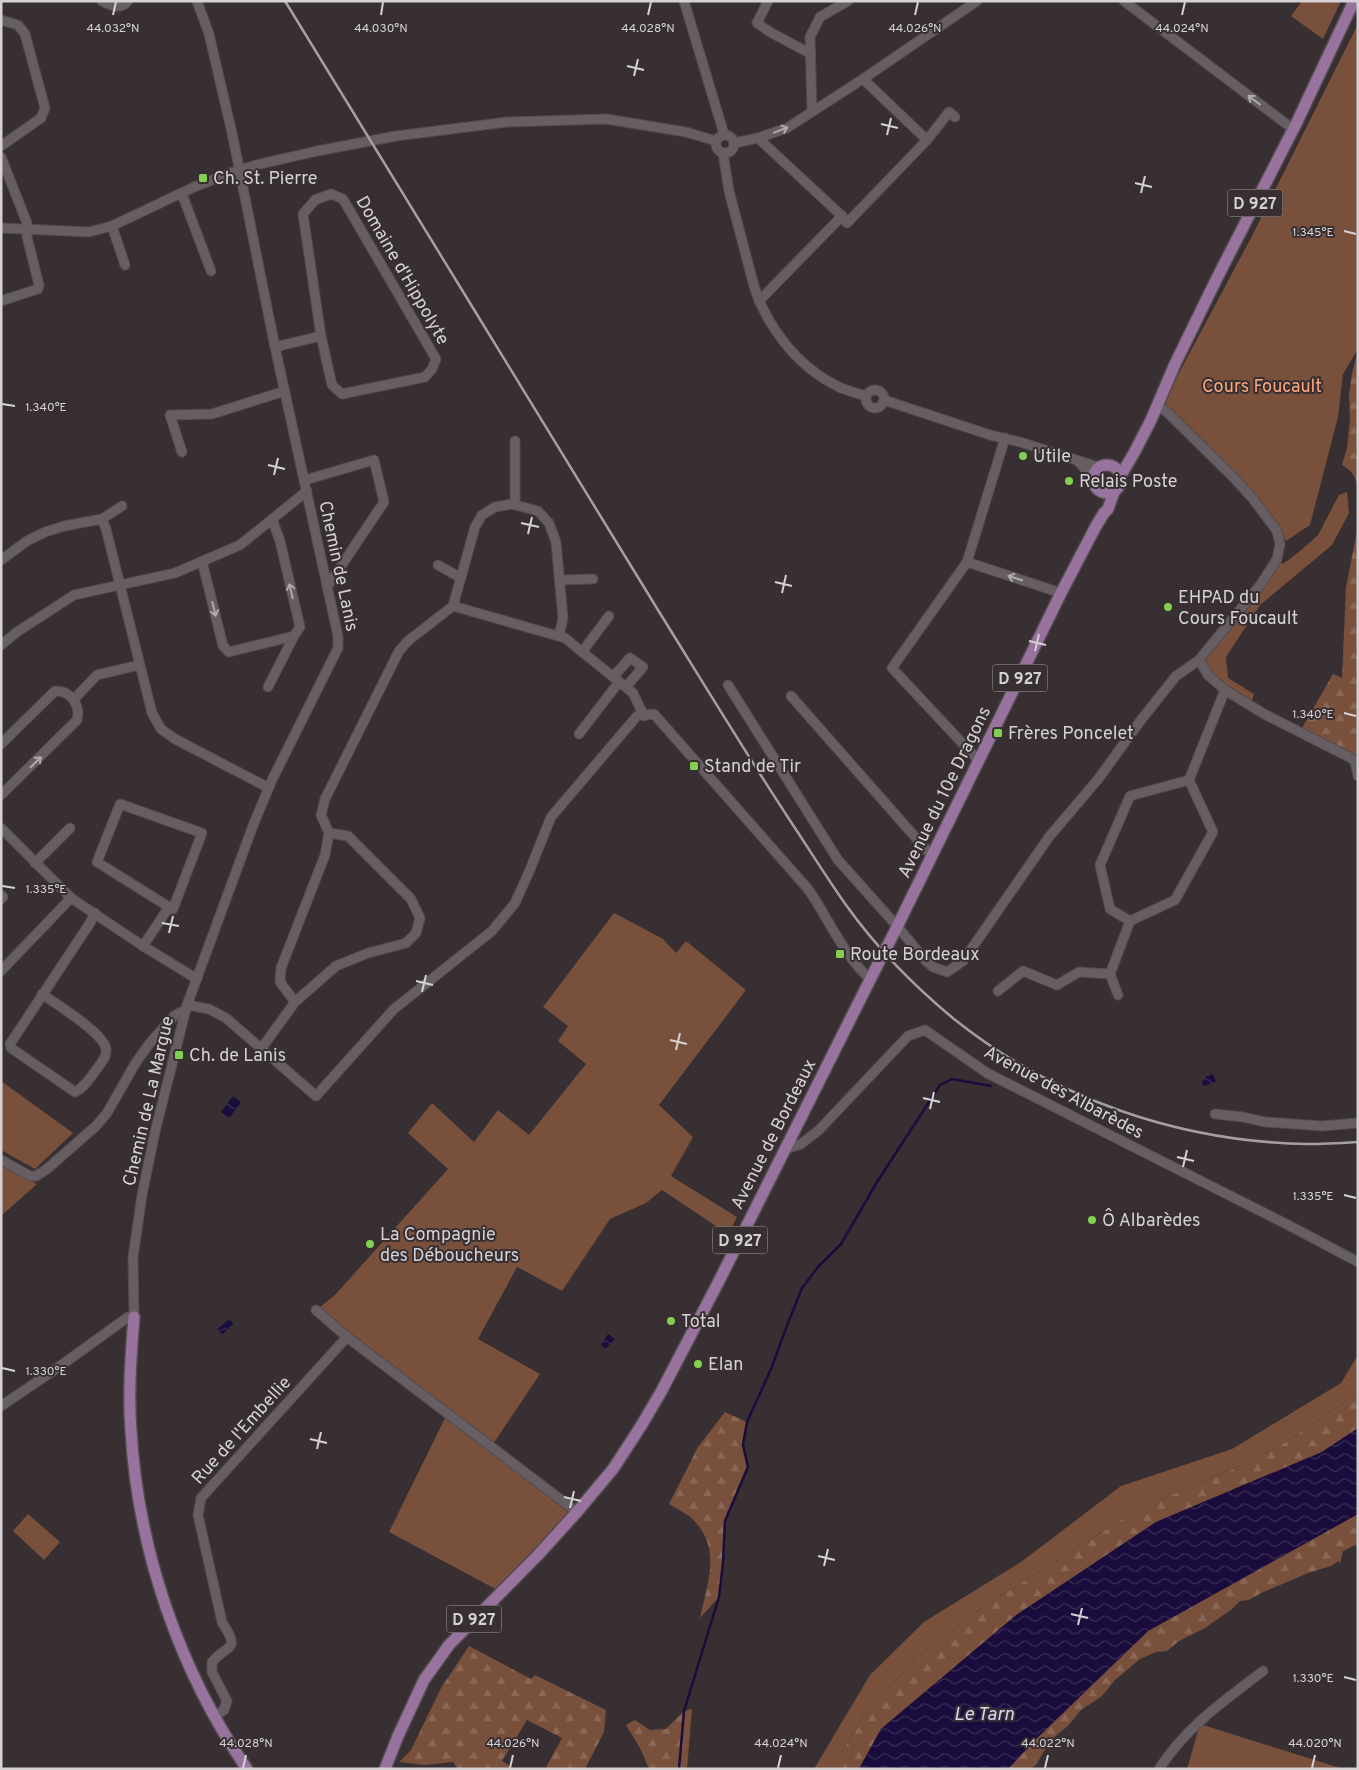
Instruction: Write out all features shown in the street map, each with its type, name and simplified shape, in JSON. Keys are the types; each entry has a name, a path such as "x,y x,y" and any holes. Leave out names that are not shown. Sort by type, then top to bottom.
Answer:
{"main road":[{"name":"D 927","path":"1121,475 1134,454 1175,364 1293,129 1354,1"},
{"name":"D 927","path":"1106,465 1122,457 1129,450 1157,405"},
{"path":"1106,465 1118,469 1121,475 1121,483 1114,492 1106,493 1094,486 1094,472 1106,465"},
{"path":"1100,491 1104,513"},
{"name":"Avenue du 10e Dragons","path":"870,980 1061,593 1104,513 1108,510 1114,492"},
{"name":"Avenue de Bordeaux","path":"385,1769 424,1680 449,1645 538,1555 577,1512 613,1469 661,1392 786,1149 870,980"},
{"path":"134,1317 130,1383 131,1430 135,1475 144,1527 155,1573 170,1620 196,1680 215,1716 248,1769"}],"street":[{"path":"102,1 120,7 128,1"},
{"name":"Chemin de Lanis","path":"186,1009 254,823 269,788 338,648 338,636 275,347 240,170 205,21 197,1"},
{"path":"684,1 724,134"},
{"path":"768,1 757,23 811,54"},
{"path":"812,112 810,37 820,17 848,1"},
{"path":"734,142 758,138 787,128 977,1"},
{"path":"1124,1 1293,129"},
{"path":"1,20 18,25 25,34 45,108 41,118 1,146"},
{"path":"863,79 926,140"},
{"path":"758,138 847,222 926,140 949,112 955,116"},
{"path":"1,228 89,232 112,226 240,170 317,151 396,136 507,122 606,119 686,132 716,141"},
{"path":"724,134 730,136 734,142 730,152 723,153 717,150 716,141 718,137 724,134"},
{"path":"723,153 729,191 759,301 772,328 793,353 812,370 837,386 866,396 876,390 882,394 884,400 990,435 1094,466 1106,465"},
{"path":"1,157 27,223 39,286 38,289 1,301"},
{"path":"182,194 212,271"},
{"name":"Domaine d'Hippolyte","path":"331,194 343,199 436,359 432,369 425,377 342,394 332,386 321,336 303,214 315,200 331,194"},
{"path":"759,301 842,216"},
{"path":"112,226 125,266"},
{"path":"275,347 321,336"},
{"path":"182,452 170,415 212,414 285,391"},
{"path":"728,685 838,860 895,929 925,960 934,967 947,972 963,961 1049,837 1100,778 1141,720 1176,676 1198,660 1261,584 1278,559 1280,544 1277,532 1241,485 1157,405"},
{"path":"979,761 892,668 967,562 1005,438"},
{"path":"515,441 515,505"},
{"path":"304,480 374,460 384,502 327,587"},
{"path":"1076,460 1082,464 1093,478"},
{"path":"1,645 17,632 74,595 175,573 240,546 307,491"},
{"path":"295,1002 280,982 281,968 301,910 325,855 329,833 322,815 325,799 398,652 409,640 453,606 475,527 482,515 495,506 515,505 538,512 549,523 556,542 560,580 563,618 559,636"},
{"path":"1,560 27,541 45,532 64,526 102,519 122,506"},
{"path":"102,519 152,713 161,729 175,739 269,788"},
{"path":"268,687 300,627 280,541 272,519"},
{"path":"202,562 223,646 228,652 294,636"},
{"path":"967,562 1061,593"},
{"path":"438,565 461,578"},
{"path":"560,580 592,579"},
{"path":"453,606 565,638 633,693 644,716 654,714 799,878 820,906 852,961 870,980"},
{"path":"582,652 610,616"},
{"path":"1198,660 1208,675 1225,690 1264,714 1351,758 1354,761 1358,776"},
{"path":"74,699 97,675 139,665"},
{"path":"579,734 619,682"},
{"path":"1118,995 1110,974 1130,921 1175,900 1213,832 1189,780 1225,690"},
{"path":"1,744 55,691 60,691 74,699 79,713 78,720 1,796"},
{"path":"790,696 931,855"},
{"name":"Chemin de La Margue","path":"134,1317 133,1257 136,1229 155,1132 186,1009 215,1012 226,1018 316,1096 394,1009 492,931 514,903 530,872 551,817 637,716 644,716"},
{"path":"1130,921 1110,909 1100,864 1130,796 1189,780"},
{"path":"120,804 202,833 173,909 169,907 97,862 120,804"},
{"path":"1,828 71,898 142,946 197,979"},
{"path":"35,863 70,828"},
{"path":"261,1049 295,1002 336,966 368,953 406,943 416,933 420,918 411,899 348,836 329,833"},
{"path":"1,895 3,897 1,899"},
{"path":"1,971 71,898"},
{"path":"142,946 169,907"},
{"path":"42,994 70,1013 101,1038 106,1049 105,1058 81,1089 75,1092 11,1048 10,1044 42,994 95,913"},
{"path":"998,991 1023,971 1057,985 1079,972 1110,974"},
{"path":"1,1160 30,1176 36,1176 48,1169 96,1126 107,1113 145,1049 174,1016 186,1009"},
{"name":"Avenue des Albarèdes","path":"786,1149 801,1144 819,1130 908,1036 925,1030 987,1073 1358,1262"},
{"path":"1214,1114 1265,1122 1322,1126 1358,1123"},
{"path":"316,1310 347,1337 577,1512"},
{"path":"1,1406 122,1321 128,1317 134,1317"},
{"name":"Rue de l'Embellie","path":"215,1716 224,1710 227,1700 212,1672 212,1662 229,1648 232,1642 230,1634 222,1622 198,1515 201,1498 347,1337"},
{"path":"1159,1769 1172,1749 1203,1717 1263,1671"}],"green space":[{"path":"1302,1 1341,1 1323,39 1291,16"},
{"name":"Cours Foucault","path":"1358,24 1358,349 1343,374 1338,417 1310,525 1286,541 1277,522 1231,468 1163,403 1253,234"},
{"path":"1358,351 1358,502 1356,480 1352,472 1342,465 1347,448 1350,419 1349,395 1352,373"},
{"path":"1347,492 1349,513 1332,545 1260,605 1226,657 1228,678 1254,694 1251,704 1225,690 1199,660 1277,559 1283,564 1318,535 1339,495"},
{"path":"1358,526 1358,776 1356,765 1302,733 1302,728 1333,674 1342,678 1346,587"},
{"path":"614,913 663,939 676,953 686,941 746,990 659,1105 693,1137 671,1176 737,1217 728,1234 662,1190 646,1203 610,1219 562,1291 517,1267 478,1339 540,1374 491,1447 577,1512 501,1592 389,1532 447,1414 316,1310 335,1295 448,1169 408,1133 432,1103 474,1142 498,1110 529,1135 586,1064 558,1041 568,1026 543,1007"},
{"path":"1,1081 73,1133 35,1169 1,1150"},
{"path":"1,1164 37,1184 1,1216"},
{"path":"1358,1355 1358,1393 1286,1442 1252,1461 1140,1508 980,1609 919,1655 864,1715 832,1769 814,1769 870,1675 924,1622 1021,1562 1121,1486 1232,1449 1341,1383"},
{"path":"1358,1393 1358,1428 1322,1452 1156,1522 1015,1616 881,1729 859,1769 832,1769 864,1715 919,1655 980,1609 1140,1508 1252,1461 1286,1442"},
{"path":"725,1412 747,1422 743,1445 748,1467 725,1521 719,1597 700,1618 709,1577 710,1551 700,1527 689,1516 669,1504 698,1447"},
{"path":"28,1514 60,1542 44,1560 13,1531"},
{"path":"1358,1514 1358,1544 1343,1551 1340,1563 1338,1561 1331,1566 1308,1573 1249,1600 1240,1601 1205,1628 1179,1641 1167,1651 1156,1652 1140,1659 1115,1680 1102,1696 1081,1710 1069,1725 1050,1741 1036,1765 1030,1769 1008,1769 1035,1740 1148,1631"},
{"path":"469,1646 531,1679 535,1675 606,1710 604,1732 585,1769 545,1769 562,1738 527,1720 502,1761 515,1769 458,1769 453,1762 425,1765 399,1762 411,1750 441,1688"},
{"path":"692,1709 687,1769 649,1769 640,1748 626,1725 635,1720 650,1730 666,1729 684,1711"},
{"path":"1200,1724 1340,1768 1187,1769"}],"water":[{"path":"1211,1074 1216,1082 1203,1086 1202,1081"},
{"path":"233,1096 241,1102 229,1118 221,1112"},
{"path":"228,1320 232,1321 233,1324 223,1334 220,1333 218,1329"},
{"path":"608,1334 615,1339 604,1348 601,1345"},
{"name":"Le Tarn","path":"1358,1428 1358,1514 1148,1631 1035,1740 1008,1769 859,1769 881,1729 1015,1616 1156,1522 1322,1452"}],"waterway":[{"path":"679,1769 684,1711 719,1597 725,1521 748,1467 743,1445 747,1422 771,1369 802,1288 818,1267 841,1244 877,1182 940,1085 952,1079 991,1086"}],"railway":[{"path":"285,1 757,769 846,905 896,965 954,1019 993,1047 1034,1072 1076,1093 1120,1111 1166,1125 1213,1135 1260,1141 1308,1144 1358,1142"}],"place":[{"name":"Ch. St. Pierre","path":"203,178"},
{"name":"Utile","path":"1023,456"},
{"name":"Relais Poste","path":"1069,481"},
{"name":"EHPAD du Cours Foucault","path":"1168,607"},
{"name":"Frères Poncelet","path":"998,733"},
{"name":"Stand de Tir","path":"694,766"},
{"name":"Route Bordeaux","path":"840,954"},
{"name":"Ch. de Lanis","path":"179,1055"},
{"name":"Ô Albarèdes","path":"1092,1220"},
{"name":"La Compagnie des Déboucheurs","path":"370,1244"},
{"name":"Total","path":"671,1321"},
{"name":"Elan","path":"698,1364"}]}
